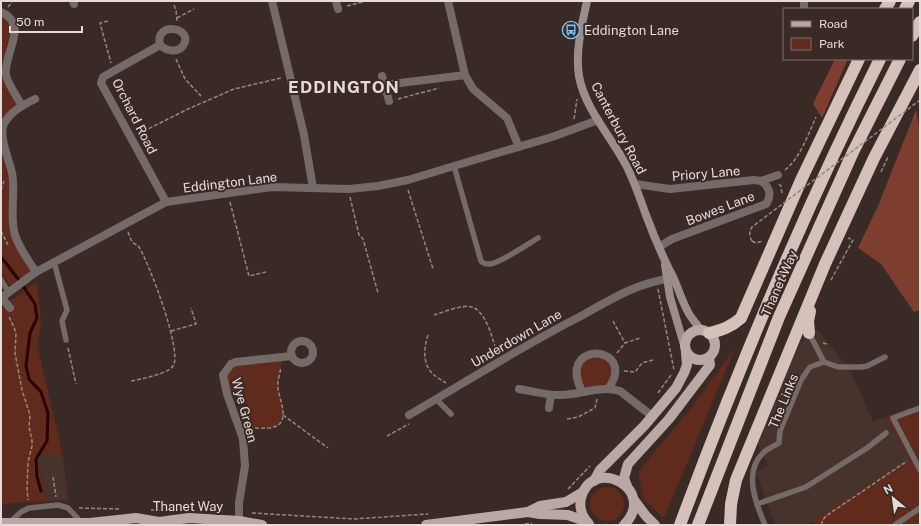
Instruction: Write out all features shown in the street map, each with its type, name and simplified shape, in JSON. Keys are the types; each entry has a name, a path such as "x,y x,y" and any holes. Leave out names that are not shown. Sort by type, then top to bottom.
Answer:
{"highway":[{"path":"913,34 920,22"},
{"path":"705,331 727,328 741,318 802,178 859,60"},
{"name":"Thanet Way","path":"680,525 757,326 818,187 880,60"},
{"name":"Thanet Way","path":"698,525 779,317 853,152 899,60"},
{"path":"730,525 731,504 736,480 816,284 874,158 920,70"},
{"path":"809,333 808,321 816,284"}],"main road":[{"name":"Canterbury Road","path":"586,1 580,36 579,68 584,94 635,184 670,278 687,311 705,331"},
{"name":"Canterbury Road","path":"670,278 670,297 685,349"},
{"path":"594,481 600,470 633,438 681,380 688,365 685,349 686,337 692,332 705,331 712,336 715,345 712,354 709,358 704,360 694,360 685,349"},
{"path":"626,486 624,478 628,464 659,430 710,366 709,358"},
{"path":"528,512 540,506 566,502 583,492 594,481 602,478 611,478 620,481 626,486 631,492 641,511 656,525"},
{"path":"583,492 580,508 589,523"},
{"path":"624,525 632,514 634,500"},
{"path":"426,525 528,512 568,515 589,523"},
{"name":"Thanet Way","path":"5,523 86,522 136,518 155,523 190,518 239,519 262,525"},
{"name":"Thanet Way","path":"86,522 105,525"}],"street":[{"path":"272,1 304,135 313,188"},
{"path":"448,1 465,76 473,89 507,118 519,147"},
{"path":"1,12 12,21 14,27 13,44 6,64 6,76 22,106"},
{"path":"171,28 182,32 185,38 185,44 182,48 176,51 167,50 160,45 159,41 164,31 171,28"},
{"name":"Orchard Road","path":"160,45 113,71 104,77 102,83 166,202"},
{"path":"382,76 389,101"},
{"path":"384,85 465,76"},
{"path":"35,99 22,106 8,118 3,126 1,135 12,174 12,215 14,233 19,245 36,272"},
{"name":"Eddington Lane","path":"4,297 36,272 166,202 272,187 349,189 378,186 405,180 519,147 598,120"},
{"name":"Priory Lane","path":"635,184 670,189 754,180 761,181 778,175"},
{"name":"Bowes Lane","path":"659,247 672,239 766,204 770,194 768,187 761,181"},
{"name":"Underdown Lane","path":"409,415 499,360 629,290 651,282 670,278"},
{"path":"4,297 10,308"},
{"path":"582,392 577,377 577,368 581,360 588,355 598,353 606,355 612,360 615,366 611,385 604,389"},
{"name":"Wye Green","path":"239,519 239,503 245,466 243,439 223,377 225,371 231,364 236,362 292,356"},
{"path":"519,389 551,395 571,394 604,389 620,391 652,416"},
{"path":"549,408 551,395"}],"lane":[{"path":"454,166 481,261 484,264 497,261 538,238"},
{"path":"54,262 66,310 62,321 66,340"},
{"path":"1,280 4,297"},
{"path":"809,333 824,362 838,367 867,366 885,357"},
{"name":"The Links","path":"765,525 754,495 754,466 763,453 779,443 780,431 801,380 810,367 824,362"},
{"path":"436,399 451,414"},
{"path":"920,408 893,418 920,470"},
{"path":"757,504 806,487 867,448 886,433"},
{"path":"5,523 29,508 57,505 68,508 86,522"},
{"path":"895,525 920,508"}],"path":[{"path":"338,3 366,1"},
{"path":"174,5 177,18 177,29"},
{"path":"177,18 194,9"},
{"path":"108,21 100,23 113,71"},
{"path":"176,51 176,60 185,79 201,96"},
{"path":"131,138 188,109 234,89 290,75"},
{"path":"389,101 439,88"},
{"path":"911,110 917,97"},
{"path":"573,129 577,99"},
{"path":"764,239 761,242 756,243 752,241 749,236 752,227 920,100"},
{"path":"778,175 790,166 796,157 816,117"},
{"path":"878,177 888,156"},
{"path":"405,180 433,269"},
{"path":"1,190 4,181"},
{"path":"775,213 782,194 781,186"},
{"path":"349,189 359,235 363,240 378,293"},
{"path":"227,193 249,276 266,272"},
{"path":"125,224 132,242 138,246 152,272 171,331 176,356 175,364 171,369 131,381"},
{"path":"829,284 853,240 848,238"},
{"path":"434,314 464,307 470,307 477,310 485,320 499,360"},
{"path":"10,308 5,311 16,333 14,352 22,390 30,415 29,427 32,446 28,462 27,489 29,508"},
{"path":"171,331 196,324 191,308"},
{"path":"613,321 625,343"},
{"path":"428,335 425,349 427,366 432,374 454,388"},
{"path":"612,360 625,343 640,338"},
{"path":"66,340 76,384"},
{"path":"821,342 827,344"},
{"path":"239,427 271,428 276,427 280,422 283,415 283,409 278,390 278,382 282,358"},
{"path":"615,370 635,372 642,363 653,360"},
{"path":"567,418 578,418 595,408 604,389"},
{"path":"283,415 328,448"},
{"path":"387,436 413,422 409,415"},
{"path":"822,525 822,521 826,516 910,460"},
{"path":"53,478 57,505"},
{"path":"68,508 122,509"},
{"path":"146,510 170,510"},
{"path":"239,519 354,519 433,513"}],"shaded area":[{"path":"835,60 848,60 822,118 813,104"},
{"path":"916,110 920,132 920,310 914,312 881,264 858,248 878,206"},
{"path":"817,329 851,372 873,422 887,416 910,460 806,525 775,525 756,472 768,465 757,442 800,344"},
{"path":"36,452 63,456 68,500 46,501"}],"green space":[{"path":"1,12 12,21 6,76 22,106 3,126 12,174 14,233 36,272 14,289 1,271"},
{"path":"37,282 41,323 37,345 63,456 36,453 46,501 1,504 1,307"},
{"path":"735,348 664,518 644,500 638,472 691,408"},
{"path":"588,355 612,360 611,385 589,391 579,384 581,361"},
{"path":"282,358 278,377 278,389 283,415 281,421 278,425 271,428 239,427 234,414 249,411 241,390 227,394 224,384 231,364"},
{"path":"920,404 920,525 814,525 812,521 910,460 887,416"},
{"path":"604,487 610,487 614,488 621,494 624,504 623,511 617,518 610,521 604,521 600,520 593,514 590,507 590,501 591,497 597,490"}],"waterway":[{"path":"1,257 35,304 37,318 30,333 26,366 29,379 41,392 48,413 47,441 36,459 37,477 41,491"}],"place":[{"name":"Eddington Lane","path":"571,30"}],"district":[{"name":"EDDINGTON","path":"344,87"}]}
